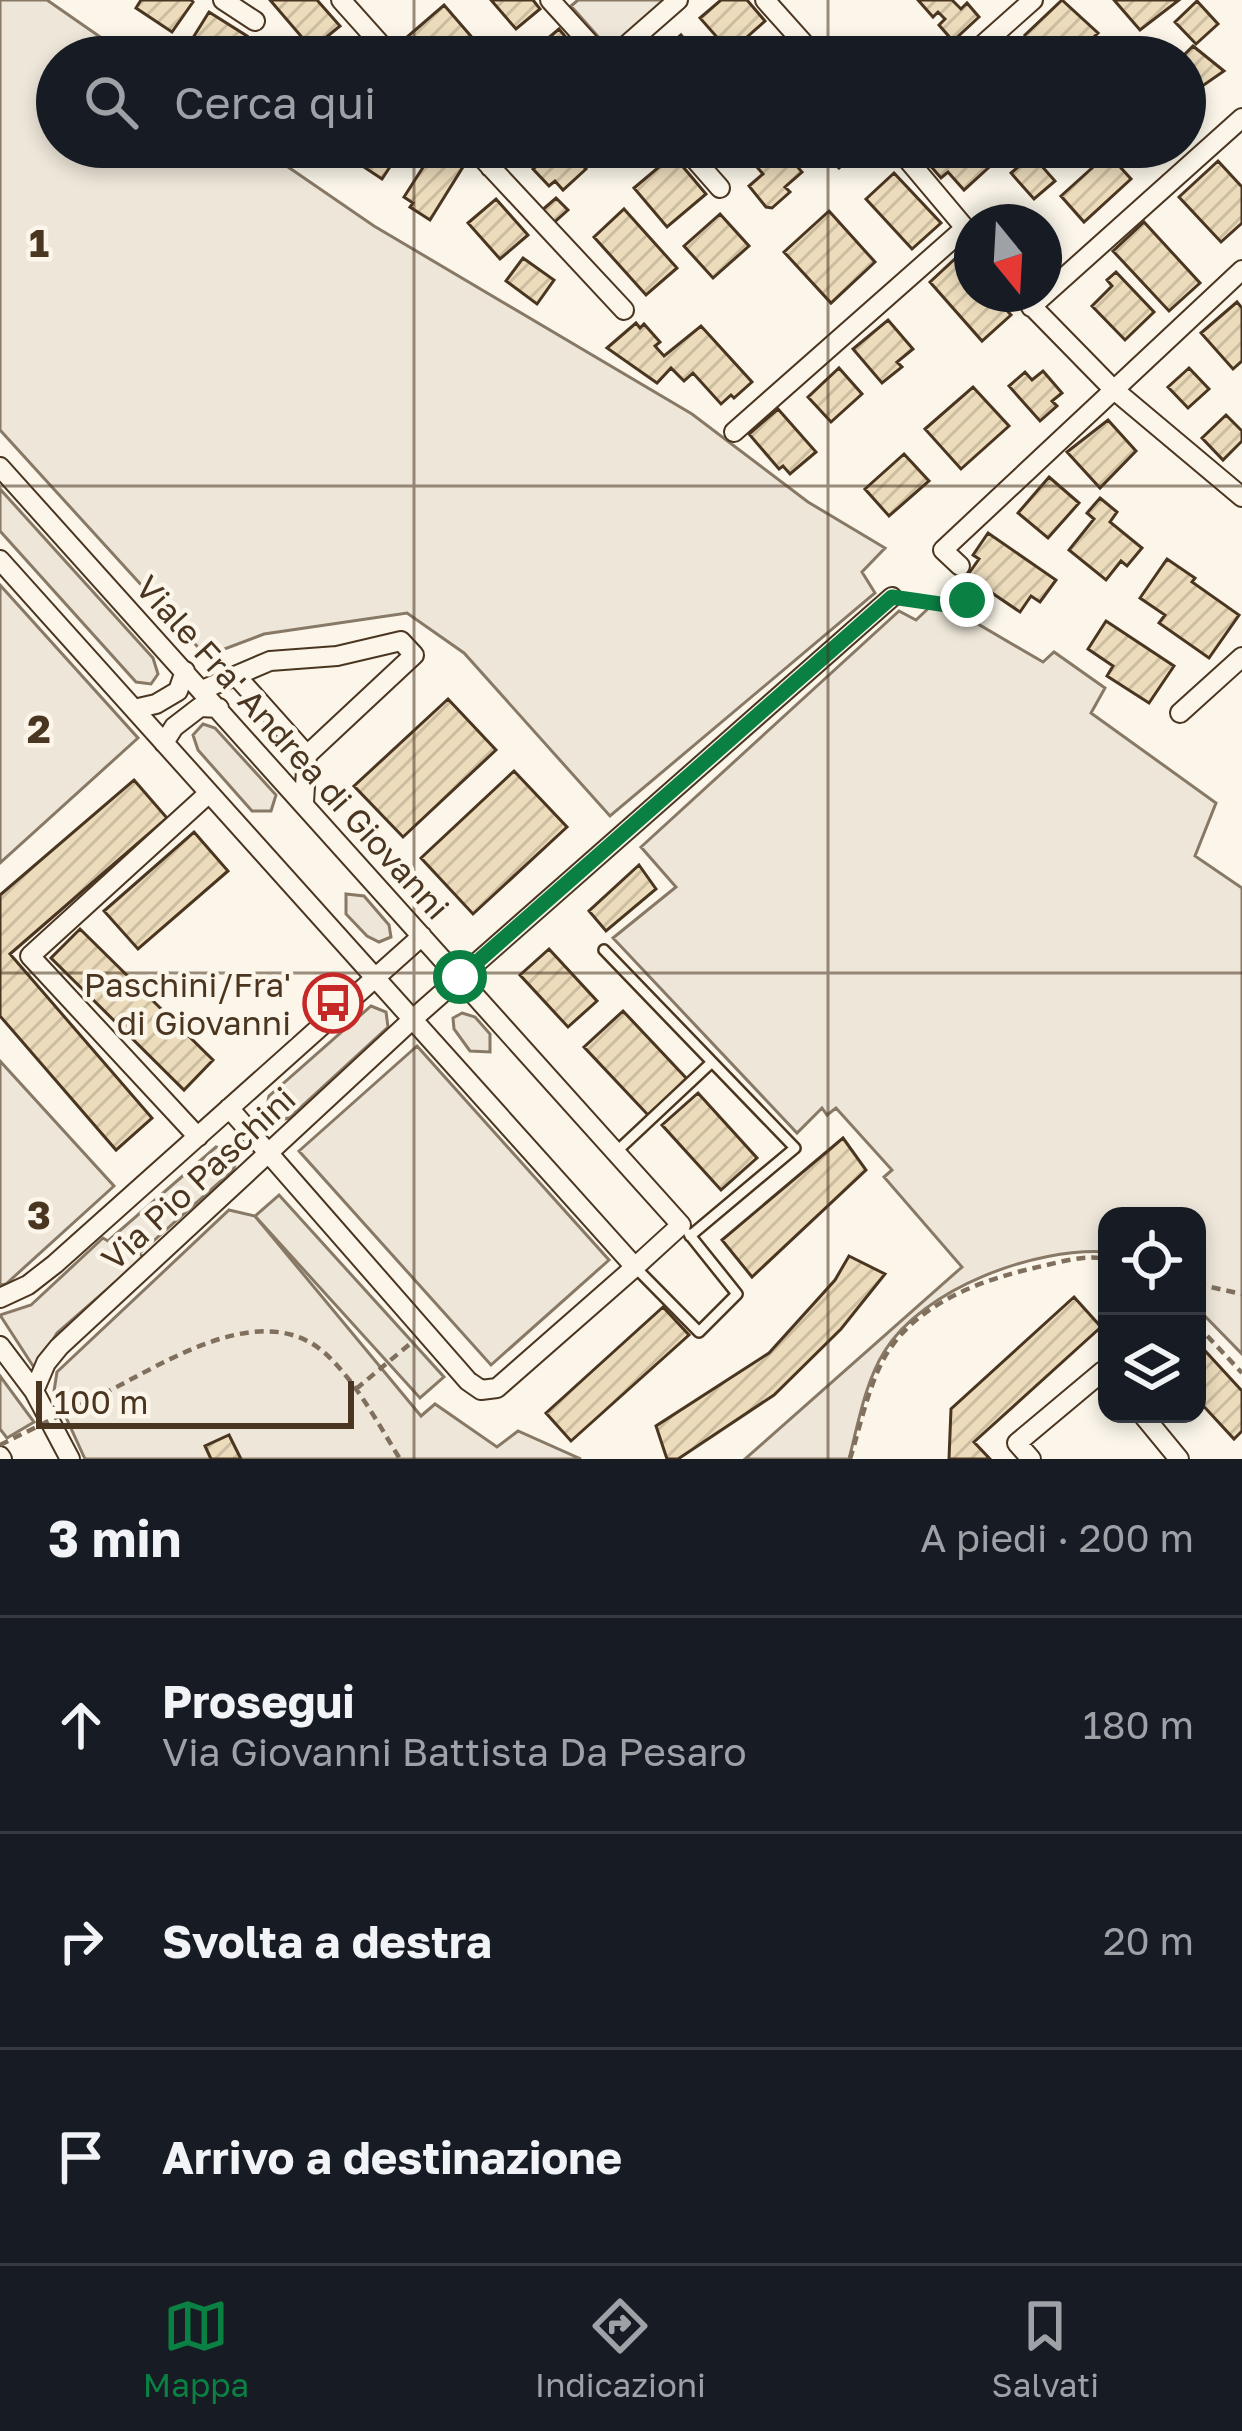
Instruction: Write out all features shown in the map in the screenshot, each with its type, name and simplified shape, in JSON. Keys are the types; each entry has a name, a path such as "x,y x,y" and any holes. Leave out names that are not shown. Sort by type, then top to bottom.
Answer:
{"street":[{"path":"223,0 255,21"},
{"path":"341,0 373,36"},
{"path":"550,0 583,36"},
{"path":"638,36 678,0"},
{"path":"765,0 797,36"},
{"path":"993,36 1033,0"},
{"path":"1206,148 1242,118"},
{"path":"491,168 624,310"},
{"path":"702,168 720,188"},
{"path":"915,168 954,215"},
{"path":"1062,270 1183,168"},
{"path":"734,432 954,244"},
{"path":"960,566 943,550 1242,270"},
{"path":"1038,312 1112,388 1242,497"},
{"name":"Viale Fra' Andrea di Giovanni","path":"0,467 686,1231"},
{"path":"0,560 634,1267"},
{"name":"Via Pio Paschini","path":"34,1391 53,1353 414,1018 892,597"},
{"path":"202,691 270,662 337,656 401,641 414,655 307,754 304,802"},
{"path":"1180,713 1242,656"},
{"path":"134,709 178,692 185,671"},
{"path":"238,678 307,754"},
{"path":"164,743 174,727 200,707 219,708"},
{"path":"198,1137 30,956 209,794"},
{"name":"Via Pio Paschini","path":"0,1298 44,1273 422,936"},
{"path":"229,1108 469,1382 489,1391 634,1267 686,1231"},
{"path":"0,1346 34,1391 70,1459"},
{"path":"1031,1459 1017,1443 1098,1375"},
{"path":"1149,1423 1175,1457"}],"lane":[{"path":"604,950 795,1148 686,1231 737,1294 698,1332 634,1267"},
{"path":"616,1152 712,1062"}],"path":[{"path":"892,597 954,606 967,600 970,583 960,566"},
{"path":"850,1459 883,1359 910,1326 949,1298 997,1277 1074,1259 1098,1259"},
{"path":"1206,1286 1242,1294"},
{"path":"356,1389 424,1331"},
{"path":"0,1445 217,1338 254,1332 295,1335 329,1355 400,1459"},
{"path":"1206,1335 1242,1373"}],"shaded area":[{"path":"0,0 47,0 99,36 36,36 36,168 290,168 374,226 692,414 808,502 885,548 862,572 875,593 610,816 464,653 407,613 264,634 206,656 0,430"},
{"path":"578,0 665,3 626,36 598,36 571,6"},
{"path":"0,489 153,658 158,674 151,684 136,682 0,531"},
{"path":"0,585 138,738 0,863"},
{"path":"932,605 954,610 1043,662 1054,652 1105,688 1091,713 1216,803 1195,856 1242,888 1242,1354 1206,1317 1206,1207 1098,1207 1098,1252 1048,1257 984,1276 925,1309 902,1329 872,1377 849,1459 745,1459 962,1267 884,1177 892,1170 836,1108 827,1115 822,1108 797,1133 613,938 676,887 641,847 899,611 916,620"},
{"path":"203,724 215,728 276,795 271,811 252,811 198,750 193,735"},
{"path":"346,894 364,896 389,925 391,937 379,942 367,936 346,914"},
{"path":"371,1006 386,1012 388,1027 289,1118 275,1121 266,1111 269,1096"},
{"path":"462,1013 475,1017 490,1034 490,1052 470,1051 454,1029 453,1018"},
{"path":"417,1046 609,1260 491,1365 299,1151"},
{"path":"0,1061 114,1186 0,1285"},
{"path":"216,1147 233,1151 233,1170 57,1333 35,1369 0,1315 31,1305 103,1238 108,1241"},
{"path":"279,1195 444,1377 420,1398 255,1216"},
{"path":"229,1210 255,1216 421,1416 435,1404 497,1447 518,1431 581,1459 85,1459 54,1391 57,1372"},
{"path":"0,1376 34,1422 7,1438 0,1429"}],"building":[{"path":"141,0 193,2 172,32 136,8"},
{"path":"270,0 317,0 340,26 328,36 301,36"},
{"path":"491,0 533,0 540,9 516,29"},
{"path":"721,0 747,0 765,21 748,36 716,36 700,18"},
{"path":"918,0 952,0 961,9 967,3 979,17 958,36 949,36 939,25 945,19 938,12 933,17"},
{"path":"1062,0 1098,33 1095,36 1025,35"},
{"path":"1114,0 1179,0 1140,30"},
{"path":"1197,1 1218,24 1205,36 1188,36 1175,22"},
{"path":"444,5 471,36 408,36"},
{"path":"209,12 247,36 194,36"},
{"path":"1206,56 1224,71 1206,84"},
{"path":"1218,161 1242,187 1242,223 1221,242 1179,197"},
{"path":"366,168 389,168 382,179"},
{"path":"423,168 462,168 430,220 404,197"},
{"path":"658,168 684,168 706,194 667,227 634,188"},
{"path":"758,168 798,168 802,172 772,208 749,186 763,174"},
{"path":"932,168 988,168 964,190 948,172 941,178"},
{"path":"1017,168 1044,168 1055,181 1034,199 1011,173"},
{"path":"1092,168 1121,168 1131,179 1084,222 1061,196"},
{"path":"533,169 586,169 563,190 555,181 549,186"},
{"path":"894,173 941,223 912,249 866,199"},
{"path":"556,198 568,210 551,225 540,212"},
{"path":"496,199 528,235 500,259 468,223"},
{"path":"624,209 677,268 646,295 594,237"},
{"path":"829,211 875,262 831,303 784,252"},
{"path":"720,214 749,246 713,278 684,246"},
{"path":"1144,222 1200,283 1169,311 1113,251"},
{"path":"523,258 554,280 537,304 506,281"},
{"path":"954,260 954,309 930,282"},
{"path":"1116,272 1154,312 1125,340 1092,306 1112,286 1107,280"},
{"path":"1237,302 1242,308 1242,361 1233,369 1201,333"},
{"path":"956,312 1008,312 1011,315 982,341"},
{"path":"888,320 913,349 897,362 902,367 882,383 853,349"},
{"path":"636,323 640,328 644,324 660,342 655,346 664,356 701,326 752,382 721,404 693,373 684,381 671,368 657,383 607,348"},
{"path":"839,368 862,394 831,422 808,397"},
{"path":"1189,368 1209,389 1188,408 1168,387"},
{"path":"1043,371 1062,393 1052,401 1057,406 1040,421 1009,386 1025,372 1032,380"},
{"path":"973,387 1009,426 961,469 925,429"},
{"path":"778,409 816,452 790,474 783,466 779,469 749,434"},
{"path":"1226,415 1242,431 1242,441 1223,460 1202,438"},
{"path":"1108,420 1136,451 1100,488 1067,452"},
{"path":"904,454 929,481 889,516 865,489"},
{"path":"1049,477 1079,503 1048,538 1018,513"},
{"path":"1100,498 1117,512 1110,522 1142,548 1127,566 1121,561 1106,580 1069,550 1094,519 1087,513"},
{"path":"988,533 1056,580 1040,602 1031,596 1020,612 967,576 979,559 973,555"},
{"path":"1167,559 1239,615 1209,658 1159,623 1165,615 1140,598"},
{"path":"1106,621 1174,666 1149,703 1107,676 1113,666 1088,649"},
{"path":"448,699 496,750 403,837 354,786"},
{"path":"514,771 567,827 473,914 421,858"},
{"path":"134,780 167,818 10,954 152,1118 116,1150 0,1016 0,895"},
{"path":"194,832 228,871 138,949 104,911"},
{"path":"639,865 656,889 606,931 589,911"},
{"path":"80,929 213,1060 184,1090 51,958"},
{"path":"549,949 597,1001 568,1027 520,975"},
{"path":"623,1011 687,1079 648,1115 584,1047"},
{"path":"698,1093 757,1158 721,1190 662,1125"},
{"path":"843,1138 866,1170 752,1277 722,1240"},
{"path":"849,1256 885,1274 841,1329 774,1395 678,1459 667,1459 656,1426 769,1353 835,1280"},
{"path":"1074,1297 1098,1324 1098,1330 974,1442 990,1459 949,1459 951,1409"},
{"path":"663,1307 689,1335 571,1441 546,1413"},
{"path":"1206,1352 1242,1391 1242,1431 1234,1439 1206,1409"},
{"path":"229,1435 241,1459 211,1459 205,1446"}],"place":[{"name":"Paschini/Fra' di Giovanni","path":"333,1003"}],"route":[{"path":"460,977 892,597 954,606 967,600"}]}
